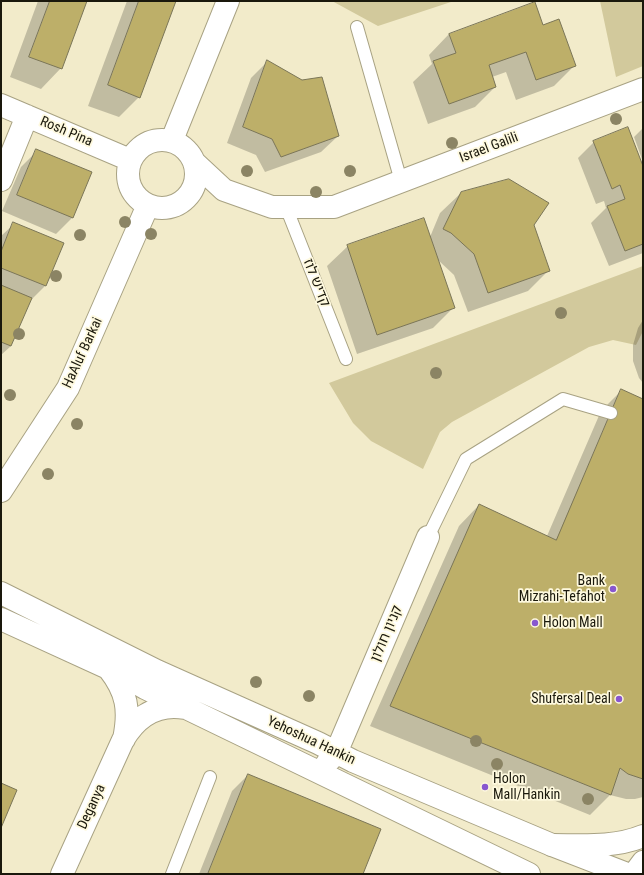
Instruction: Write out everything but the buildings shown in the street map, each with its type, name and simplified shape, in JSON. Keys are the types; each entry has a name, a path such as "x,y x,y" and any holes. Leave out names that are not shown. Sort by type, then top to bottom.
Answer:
{"street":[{"path":"172,140 228,1"},
{"name":"Israel Galili","path":"286,207 334,207 643,89"},
{"name":"Rosh Pina","path":"1,105 130,160"},
{"path":"1,180 27,116"},
{"path":"183,201 191,193 197,175 195,163 190,152 181,144 172,140 160,139 148,142 138,149 130,160 128,172 129,184 135,195 148,205 160,208 172,207 183,201 224,190"},
{"path":"195,163 224,190 272,207 286,207"},
{"name":"HaAluf Barkai","path":"1,492 68,388 148,205"},
{"name":"קניון חולון","path":"308,767 324,768 336,752 428,536"},
{"name":"Yehoshua Hankin","path":"1,593 157,671 336,752 552,845 627,874"},
{"name":"Yehoshua Hankin","path":"1,619 109,669 185,708 529,874"},
{"name":"Deganya","path":"109,669 118,680 126,702 126,724 123,740"},
{"name":"Deganya","path":"62,874 128,731 134,724 154,710 177,706 185,708"},
{"path":"552,845 595,845 617,843 643,836"},
{"path":"634,874 643,862"}],"lane":[{"path":"357,27 401,181"},
{"name":"קדיש לוז","path":"286,207 346,359"},
{"path":"428,536 466,459 563,399 611,413"},
{"path":"172,874 210,777"}],"shaded area":[{"path":"332,1 454,1 378,26"},
{"path":"600,1 643,1 643,66 616,77"},
{"path":"643,266 643,331 636,345 613,340 589,347 452,422 440,432 423,469 371,441 353,423 329,383"}],"place":[{"name":"Bank Mizrahi-Tefahot","path":"613,589"},
{"name":"Holon Mall","path":"535,623"},
{"name":"Shufersal Deal","path":"619,699"},
{"name":"Holon Mall/Hankin","path":"485,787"}]}
